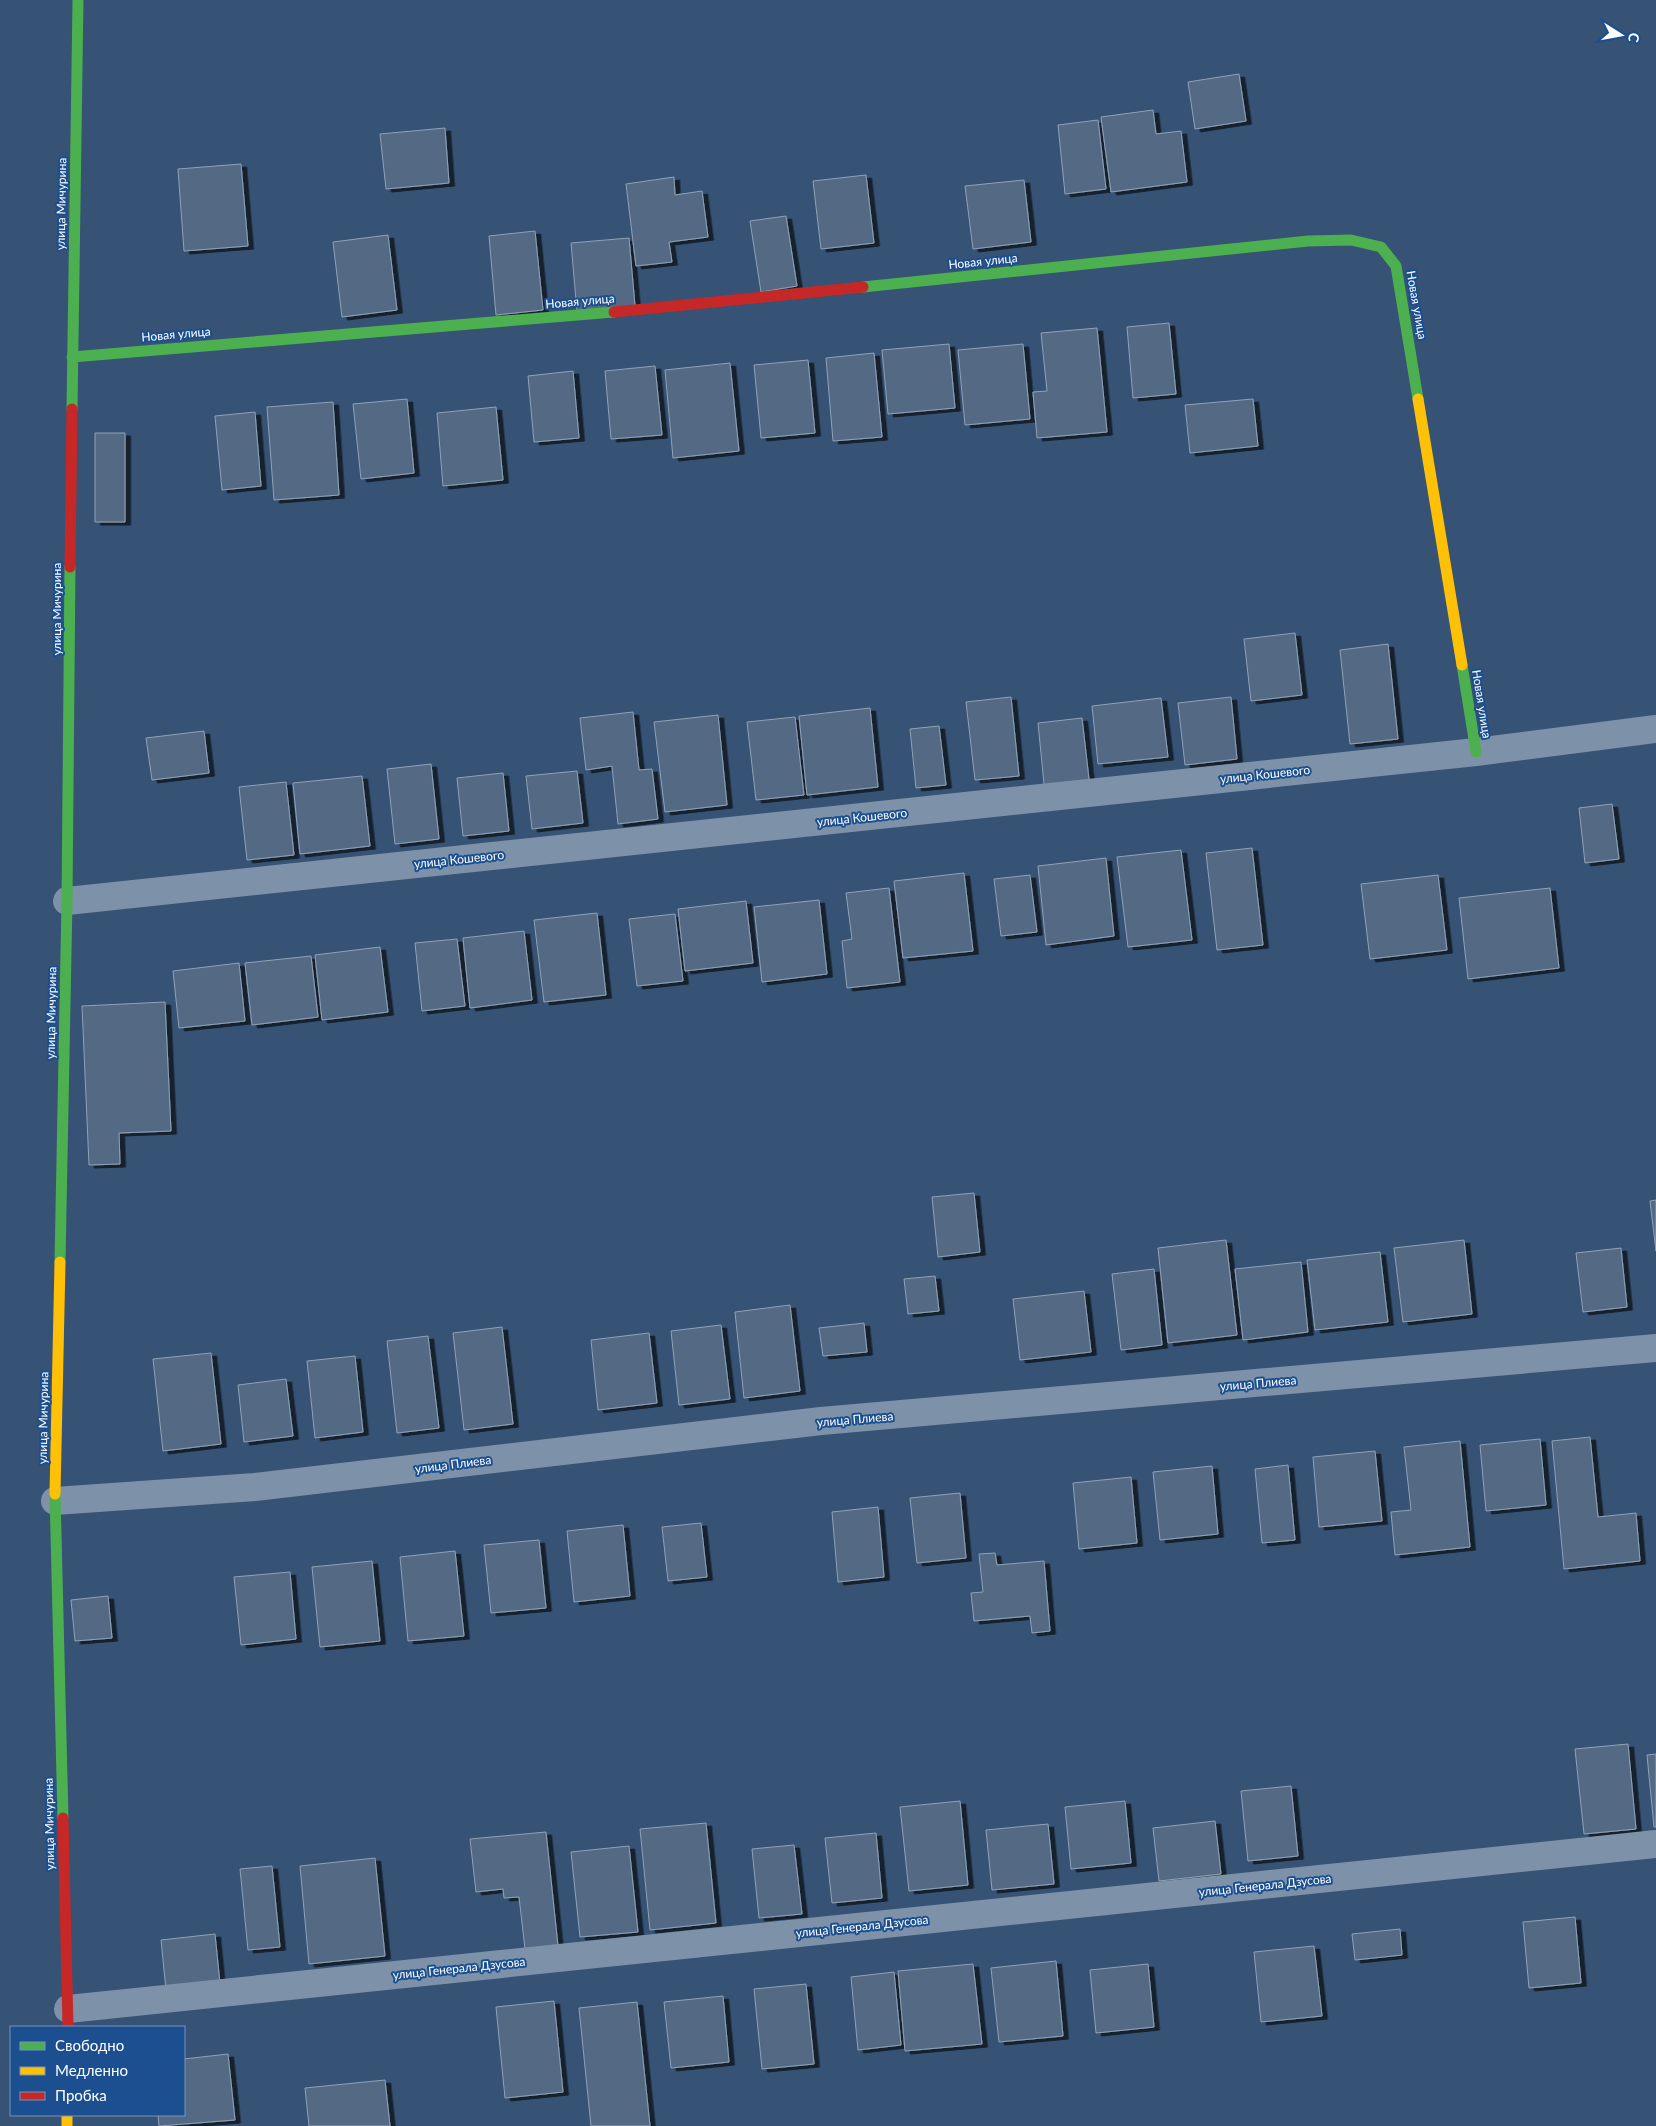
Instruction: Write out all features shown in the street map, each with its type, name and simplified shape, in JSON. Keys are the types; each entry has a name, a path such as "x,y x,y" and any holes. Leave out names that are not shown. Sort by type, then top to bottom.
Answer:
{"street":[{"name":"улица Мичурина","path":"68,2018 55,1501 67,901 72,356 78,0"},
{"name":"Новая улица","path":"72,356 683,306 1308,241 1351,240 1381,247 1396,266 1476,752"},
{"name":"улица Кошевого","path":"67,901 1476,752 1656,729"},
{"name":"улица Плиева","path":"55,1501 255,1487 821,1421 1656,1348"},
{"name":"улица Генерала Дзусова","path":"68,2018 1656,1844"}],"building":[{"path":"1239,74 1246,121 1195,129 1188,82"},
{"path":"1153,110 1156,134 1181,131 1187,182 1111,192 1101,117"},
{"path":"1098,120 1106,189 1065,194 1058,125"},
{"path":"445,128 449,183 386,189 380,134"},
{"path":"241,164 248,246 184,251 178,169"},
{"path":"866,175 874,243 821,249 813,181"},
{"path":"674,177 675,195 702,191 708,237 669,242 672,262 636,266 626,184"},
{"path":"1024,180 1031,242 973,249 965,186"},
{"path":"786,216 797,286 761,292 750,221"},
{"path":"535,231 543,310 496,315 489,236"},
{"path":"388,235 397,310 342,317 333,242"},
{"path":"629,238 635,306 577,311 571,243"},
{"path":"1169,323 1176,394 1133,398 1127,327"},
{"path":"1097,328 1107,432 1037,438 1033,392 1047,391 1041,333"},
{"path":"949,344 955,408 888,414 882,350"},
{"path":"1023,344 1030,419 965,425 958,350"},
{"path":"874,353 882,437 833,441 826,358"},
{"path":"808,360 815,433 761,438 754,365"},
{"path":"730,363 739,451 673,458 665,370"},
{"path":"655,366 662,435 611,439 605,371"},
{"path":"573,371 579,438 534,442 528,376"},
{"path":"407,399 414,473 361,479 353,404"},
{"path":"1253,399 1258,446 1190,453 1185,405"},
{"path":"333,402 339,495 274,500 267,407"},
{"path":"496,407 503,480 443,486 437,413"},
{"path":"255,412 261,486 222,490 215,416"},
{"path":"95,433 125,433 125,522 95,522"},
{"path":"1295,633 1302,695 1251,701 1244,639"},
{"path":"1388,644 1398,739 1350,744 1340,650"},
{"path":"1011,697 1019,776 975,780 966,702"},
{"path":"1231,697 1237,759 1185,765 1178,703"},
{"path":"1161,698 1168,757 1098,764 1092,706"},
{"path":"870,708 878,787 807,795 799,716"},
{"path":"633,712 639,770 652,769 658,819 618,824 612,766 586,770 580,718"},
{"path":"718,715 727,805 665,812 654,722"},
{"path":"795,717 804,795 756,800 747,722"},
{"path":"1082,718 1090,788 1045,794 1038,723"},
{"path":"939,726 946,785 916,788 910,729"},
{"path":"204,731 209,773 152,780 146,738"},
{"path":"431,764 439,839 395,844 387,769"},
{"path":"577,771 583,823 532,829 526,776"},
{"path":"503,773 509,831 463,836 457,778"},
{"path":"362,776 370,846 300,854 293,783"},
{"path":"286,782 294,855 247,860 239,787"},
{"path":"1612,804 1619,859 1585,863 1579,808"},
{"path":"1252,848 1263,945 1217,950 1206,853"},
{"path":"1181,850 1192,940 1128,947 1117,857"},
{"path":"1106,858 1114,936 1046,945 1038,866"},
{"path":"964,873 973,951 903,958 894,881"},
{"path":"1030,875 1037,932 1001,936 994,879"},
{"path":"1438,875 1447,950 1370,959 1361,884"},
{"path":"889,888 900,982 847,988 842,941 852,939 846,893"},
{"path":"1550,888 1559,968 1468,979 1459,898"},
{"path":"819,900 827,974 762,982 754,907"},
{"path":"746,901 753,963 685,971 678,909"},
{"path":"597,913 606,995 544,1002 534,920"},
{"path":"675,914 683,981 637,986 629,919"},
{"path":"524,931 532,1000 470,1008 463,938"},
{"path":"457,939 465,1006 422,1011 415,943"},
{"path":"380,947 388,1012 322,1020 315,955"},
{"path":"311,956 318,1017 252,1025 245,963"},
{"path":"239,963 245,1021 179,1028 173,971"},
{"path":"165,1002 171,1131 119,1133 120,1164 89,1165 82,1006"},
{"path":"974,1193 980,1252 938,1257 932,1197"},
{"path":"1656,1200 1656,1251 1650,1201"},
{"path":"1226,1240 1237,1335 1168,1343 1158,1248"},
{"path":"1464,1240 1472,1314 1403,1322 1394,1248"},
{"path":"1621,1248 1627,1307 1583,1312 1576,1253"},
{"path":"1380,1252 1388,1322 1315,1330 1307,1260"},
{"path":"1301,1262 1308,1332 1243,1340 1235,1269"},
{"path":"1154,1269 1162,1345 1121,1350 1112,1274"},
{"path":"935,1276 939,1311 908,1314 904,1279"},
{"path":"1084,1291 1091,1352 1020,1360 1013,1299"},
{"path":"790,1305 800,1391 744,1398 735,1312"},
{"path":"864,1323 867,1352 823,1356 819,1328"},
{"path":"721,1325 730,1399 679,1405 671,1331"},
{"path":"502,1327 513,1424 464,1430 453,1333"},
{"path":"649,1333 657,1403 598,1410 591,1340"},
{"path":"428,1336 439,1428 397,1433 387,1341"},
{"path":"211,1353 221,1444 163,1451 153,1359"},
{"path":"355,1356 363,1432 315,1438 307,1361"},
{"path":"286,1379 293,1436 244,1442 238,1385"},
{"path":"1590,1437 1598,1517 1636,1513 1640,1561 1564,1569 1552,1441"},
{"path":"1540,1439 1546,1505 1486,1511 1480,1445"},
{"path":"1460,1441 1470,1547 1395,1555 1391,1512 1411,1510 1404,1447"},
{"path":"1375,1451 1382,1521 1319,1527 1313,1457"},
{"path":"1288,1465 1295,1540 1262,1543 1255,1469"},
{"path":"1212,1466 1218,1534 1160,1540 1153,1472"},
{"path":"1131,1477 1137,1543 1079,1549 1073,1483"},
{"path":"960,1493 966,1558 917,1563 910,1498"},
{"path":"878,1507 884,1577 838,1582 832,1512"},
{"path":"701,1523 707,1577 668,1581 662,1527"},
{"path":"623,1525 630,1596 574,1602 567,1531"},
{"path":"539,1540 546,1608 491,1613 484,1545"},
{"path":"455,1551 464,1636 408,1641 400,1557"},
{"path":"995,1553 997,1565 1044,1561 1050,1631 1032,1633 1030,1616 974,1621 971,1593 983,1592 979,1554"},
{"path":"372,1561 380,1641 320,1647 312,1567"},
{"path":"290,1572 296,1639 241,1645 234,1577"},
{"path":"108,1596 112,1638 75,1641 71,1600"},
{"path":"1628,1744 1636,1829 1584,1834 1575,1749"},
{"path":"1656,1754 1656,1827 1654,1827 1647,1755"},
{"path":"1291,1786 1298,1856 1248,1861 1241,1791"},
{"path":"960,1801 968,1885 909,1891 900,1807"},
{"path":"1125,1801 1131,1863 1071,1869 1065,1807"},
{"path":"1215,1821 1221,1874 1159,1881 1153,1828"},
{"path":"706,1823 716,1923 650,1930 640,1829"},
{"path":"1048,1824 1054,1884 992,1890 986,1830"},
{"path":"546,1832 558,1946 525,1949 519,1897 504,1898 503,1889 476,1892 470,1839"},
{"path":"876,1833 882,1898 832,1903 825,1838"},
{"path":"794,1845 802,1914 759,1918 752,1849"},
{"path":"629,1846 638,1932 580,1937 571,1852"},
{"path":"375,1858 385,1956 309,1964 300,1866"},
{"path":"272,1866 280,1947 248,1950 240,1869"},
{"path":"1575,1917 1581,1983 1529,1988 1523,1922"},
{"path":"1400,1929 1402,1955 1355,1960 1352,1934"},
{"path":"215,1934 220,1984 166,1990 161,1940"},
{"path":"1314,1946 1322,2016 1261,2022 1254,1952"},
{"path":"1056,1961 1063,2036 999,2042 991,1968"},
{"path":"973,1964 982,2044 905,2051 898,1971"},
{"path":"1148,1964 1154,2027 1096,2033 1090,1970"},
{"path":"894,1972 901,2045 858,2050 851,1977"},
{"path":"806,1984 814,2064 762,2069 754,1989"},
{"path":"723,1996 729,2062 671,2068 664,2002"},
{"path":"554,2001 563,2092 505,2098 496,2007"},
{"path":"637,2002 650,2126 591,2126 579,2008"},
{"path":"228,2054 235,2120 159,2126 158,2116 185,2116 185,2059"},
{"path":"385,2080 390,2126 309,2126 305,2088"}],"traffic: fast":[{"path":"72,409 78,0"},
{"path":"863,287 1308,241 1351,240 1381,247 1396,266 1418,399"},
{"path":"72,357 614,312"},
{"path":"60,1262 67,901 70,567"},
{"path":"1462,665 1476,752"},
{"path":"55,1494 63,1818"}],"traffic: slow":[{"path":"1418,399 1462,665"},
{"path":"55,1494 60,1262"},
{"path":"67,2116 67,2126"}],"traffic: jam":[{"path":"614,312 863,287"},
{"path":"70,567 72,409"},
{"path":"63,1818 68,2026"}]}
